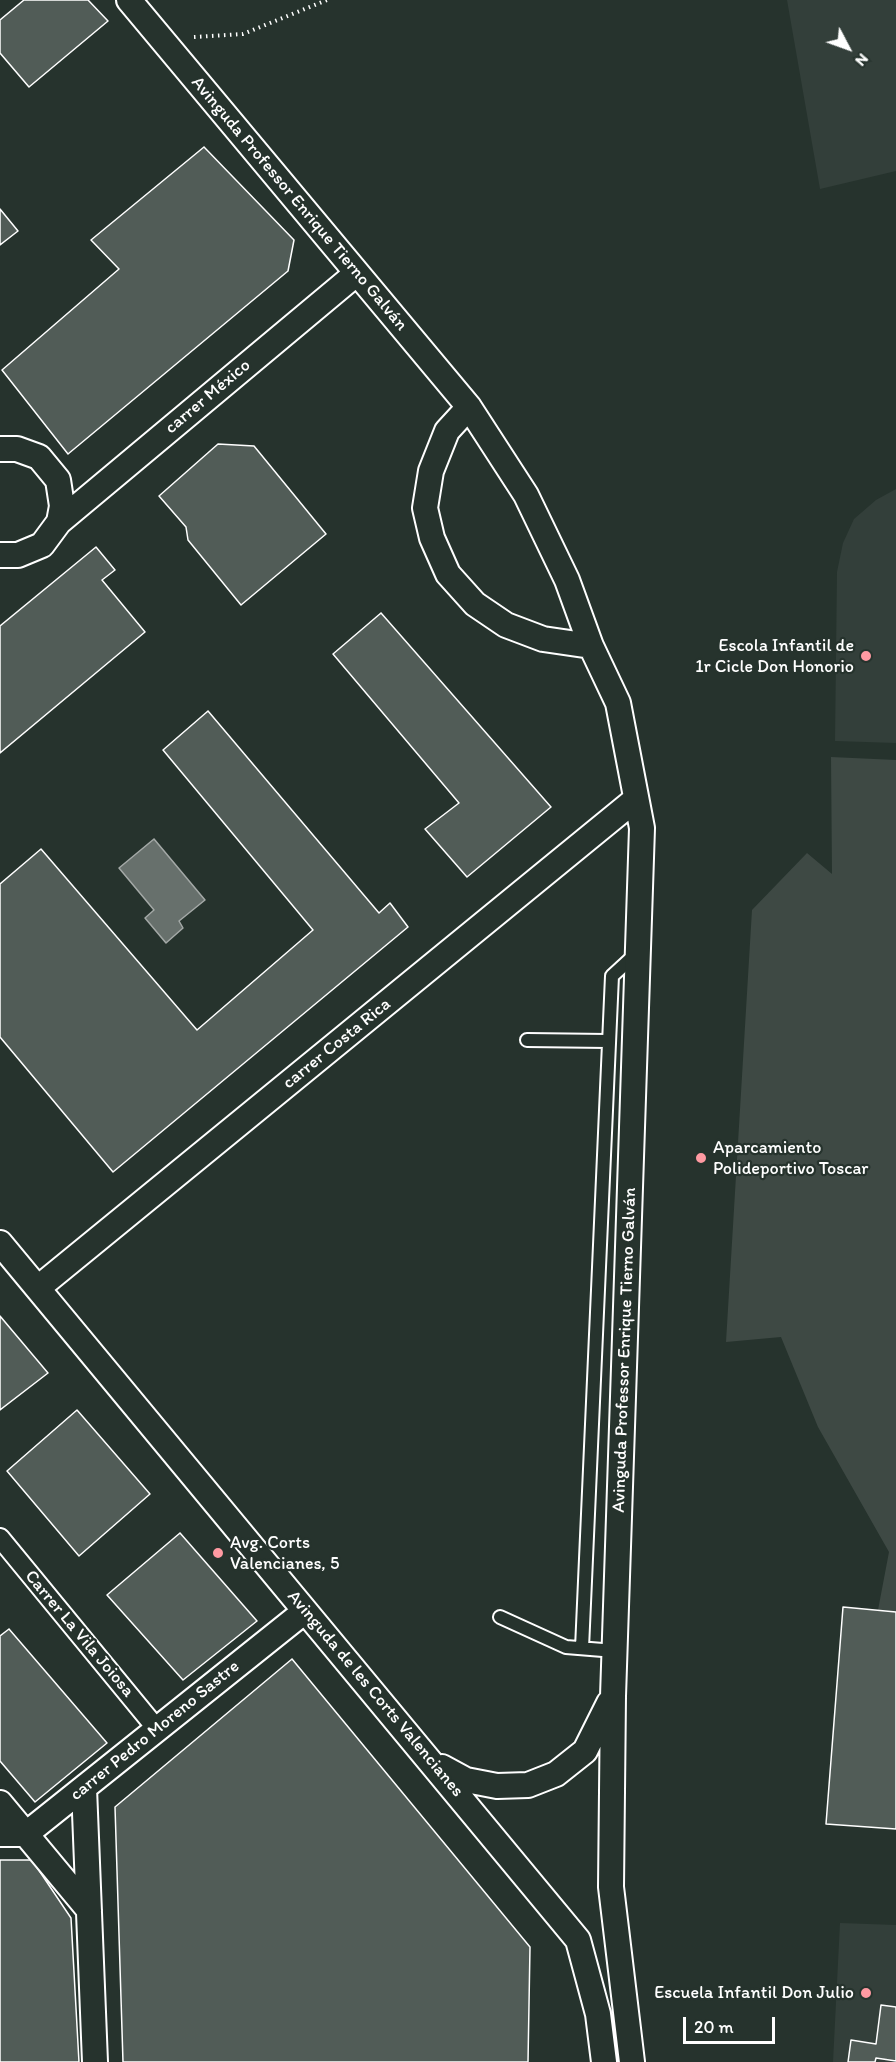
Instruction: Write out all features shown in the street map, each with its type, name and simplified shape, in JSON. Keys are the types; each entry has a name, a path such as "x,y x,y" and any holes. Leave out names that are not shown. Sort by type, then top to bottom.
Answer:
{"street":[{"name":"Avinguda Professor Enrique Tierno Galván","path":"129,0 469,407 526,495 567,580 591,646 618,703 642,828 613,1696 611,1887 632,2062"},
{"name":"carrer México","path":"6,560 42,545 59,522 357,273"},
{"path":"469,407 447,431 431,471 425,508 432,538 448,574 475,604 506,625 543,639 591,646"},
{"path":"0,449 28,452 50,468 62,493 59,522"},
{"name":"carrer Costa Rica","path":"38,1288 636,799"},
{"name":"Avinguda de les Corts Valencianes","path":"0,1243 432,1761 578,1940 598,2014 604,2062"},
{"name":"Carrer La Vila Joiosa","path":"0,1539 157,1729"},
{"name":"carrer Pedro Moreno Sastre","path":"26,1834 305,1611"},
{"path":"432,1761 466,1780 497,1786 528,1785 556,1774 585,1751 613,1696"},
{"path":"84,1788 95,2062"},
{"path":"0,1803 89,1910"},
{"path":"0,1834 26,1834"}],"lane":[{"path":"582,1648 607,1041 612,976 638,952"},
{"path":"527,1040 607,1041"},
{"path":"500,1617 566,1647 615,1651"}],"path":[{"path":"160,38 243,34 327,0"}],"shaded area":[{"path":"787,0 896,0 896,171 820,189"},
{"name":"Escola Infantil de 1r Cicle Don Honorio","path":"896,489 896,743 835,741 837,572 843,543 854,519 876,500"},
{"path":"831,757 896,760 896,1612 878,1610 889,1552 818,1427 781,1337 726,1342 752,910 807,853 832,874"},
{"path":"154,839 205,900 179,921 183,928 166,943 145,918 154,910 119,868"},
{"name":"Escuela Infantil Don Julio","path":"840,1923 896,1925 896,2062 833,2062"}],"building":[{"path":"24,0 88,0 108,21 29,87 0,53 0,20"},
{"path":"204,147 294,240 288,271 68,454 2,370 119,269 91,240"},
{"path":"0,209 18,231 0,245"},
{"path":"218,444 254,446 326,534 241,605 188,540 186,527 159,496"},
{"path":"96,547 115,570 102,580 145,632 0,753 0,626"},
{"path":"381,613 551,807 467,877 425,829 459,803 333,654"},
{"path":"208,711 379,913 390,903 408,927 113,1172 0,1037 0,884 41,849 197,1030 313,930 163,750"},
{"path":"0,1316 48,1373 0,1410"},
{"path":"77,1410 150,1494 79,1556 7,1471"},
{"path":"180,1533 257,1621 183,1680 107,1595"},
{"path":"843,1607 896,1612 896,1829 826,1824"},
{"path":"9,1629 107,1743 35,1802 0,1761 0,1636"},
{"path":"292,1659 530,1947 528,2062 123,2062 115,1807"},
{"path":"0,1860 32,1860 71,1918 79,2062 0,2062"},
{"path":"881,2005 896,2007 896,2061 876,2058 875,2062 848,2062 851,2040 876,2044"}],"place":[{"name":"Escola Infantil de 1r Cicle Don Honorio","path":"866,656"},
{"name":"Aparcamiento Polideportivo Toscar","path":"701,1158"},
{"name":"Avg. Corts Valencianes, 5","path":"218,1553"},
{"name":"Escuela Infantil Don Julio","path":"866,1993"}]}
